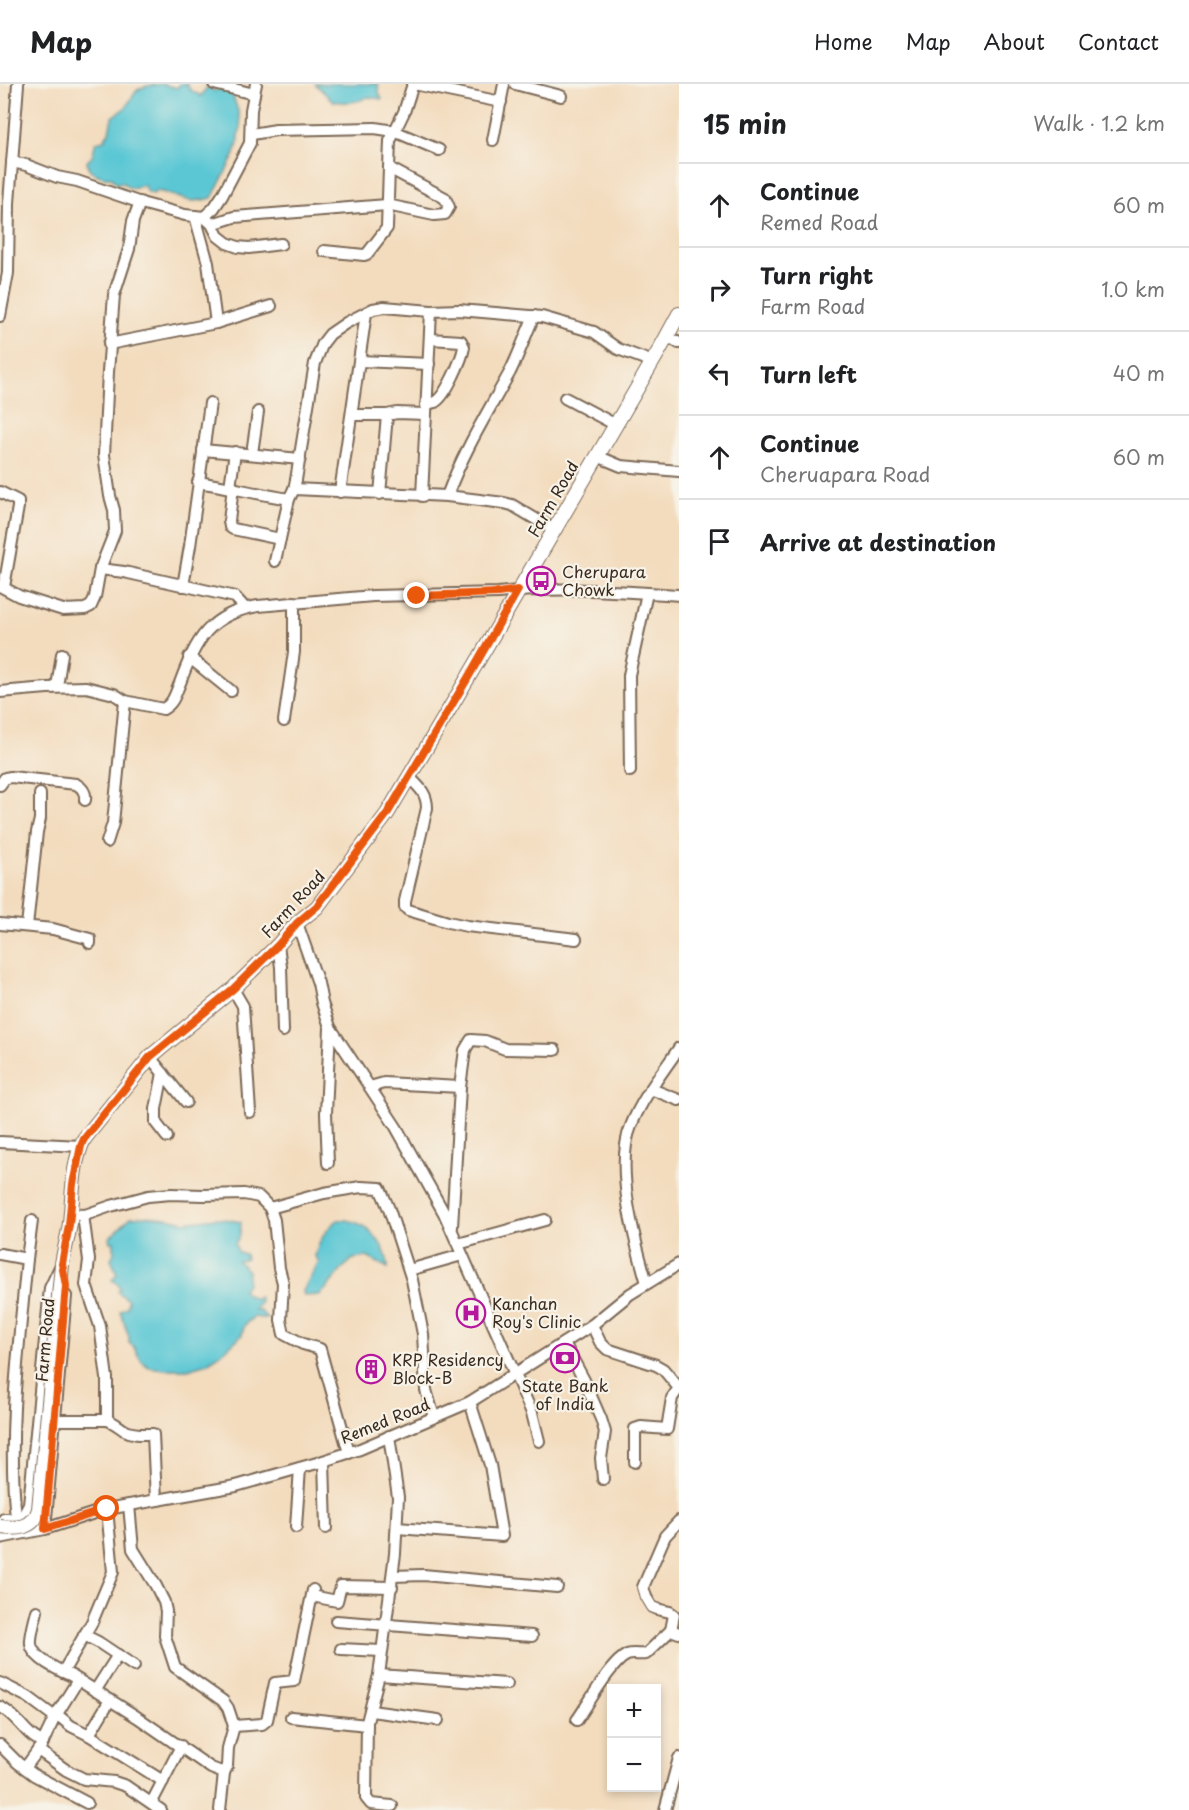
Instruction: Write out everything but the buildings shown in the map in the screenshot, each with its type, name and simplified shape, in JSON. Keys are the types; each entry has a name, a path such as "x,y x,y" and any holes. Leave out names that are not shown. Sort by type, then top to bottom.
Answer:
{"main road":[{"name":"Farm Road","path":"62,1264 77,1214 73,1184 81,1146 95,1125 150,1057 233,989 297,923 317,906 387,814 653,362 673,339 679,314"},
{"path":"1,1521 21,1528 29,1525 37,1517 62,1264"}],"street":[{"path":"0,316 8,273 8,232 18,84"},
{"path":"203,219 222,196 246,152 252,134 250,110 255,89 214,84"},
{"path":"324,251 361,256 367,254 387,228 390,141 413,84 501,102"},
{"path":"493,140 504,84"},
{"path":"514,84 561,96"},
{"path":"252,134 276,130 363,127 394,131 439,150"},
{"path":"12,162 203,219 387,205 440,216 445,214 449,207 445,198 389,168"},
{"path":"0,492 18,501 2,586 19,596 63,610 84,609 90,606 96,597 100,569 115,531 114,510 104,455 109,344 114,295 129,249 133,221 140,202"},
{"path":"203,219 218,236 238,247 281,244"},
{"path":"203,219 216,323"},
{"path":"109,344 216,323 271,306"},
{"path":"275,561 300,459 315,363 323,343 330,334 346,322 373,309 384,307 534,316 594,332 618,349 653,362"},
{"path":"422,496 430,311"},
{"path":"340,492 366,313"},
{"path":"447,496 454,476 511,370 534,316"},
{"path":"352,415 387,415 426,409 435,402 442,394 457,366 464,347 461,341 430,339"},
{"path":"360,361 429,364"},
{"path":"565,398 616,425"},
{"path":"183,586 210,403"},
{"path":"252,453 258,412"},
{"path":"380,494 387,415"},
{"path":"203,450 300,459"},
{"path":"235,452 230,527 280,539"},
{"path":"597,456 621,466 679,471"},
{"path":"198,482 231,487 255,494 340,492 447,496 512,505 554,530"},
{"path":"100,569 124,572 235,597 245,608"},
{"path":"0,692 57,687 96,688 114,694 125,701 163,709 171,705 189,657 199,639 216,622 245,608 258,606 373,596 518,590 590,590 679,595"},
{"path":"630,771 629,675 647,593"},
{"path":"284,722 294,652 294,602"},
{"path":"57,687 62,654"},
{"path":"189,657 231,691"},
{"path":"107,843 113,822 125,701"},
{"path":"0,785 5,778 11,777 76,784 82,787 85,800"},
{"path":"409,777 425,793 427,808 405,901 405,907 408,910 467,926 576,939"},
{"path":"27,926 40,819 40,794"},
{"path":"297,923 318,983 330,1027 326,1113 328,1163"},
{"path":"0,924 62,932 90,939 90,943"},
{"path":"278,945 283,1030"},
{"path":"233,989 243,1006 250,1112"},
{"path":"330,1027 422,1171 452,1229 532,1413 539,1441"},
{"path":"452,1229 460,1086 465,1050 471,1040 485,1041 505,1049 555,1050"},
{"path":"647,1283 631,1220 624,1148 631,1125 651,1089 679,1048"},
{"path":"150,1057 186,1102"},
{"path":"163,1073 156,1109 156,1123 167,1137"},
{"path":"370,1087 384,1083 460,1086"},
{"path":"651,1089 679,1100"},
{"path":"0,1142 81,1146"},
{"path":"270,1208 324,1193 361,1187 380,1188 390,1209 409,1270 423,1334 426,1390 434,1417"},
{"path":"107,1420 107,1378 100,1326 86,1285 89,1260 77,1214 148,1196 244,1194 259,1197 270,1208 274,1220 279,1268 283,1282 281,1320 284,1334 303,1344 320,1349 349,1453"},
{"path":"409,1270 545,1220"},
{"path":"16,1518 14,1400 32,1221"},
{"path":"0,1254 27,1259"},
{"path":"0,1538 1,1521 25,1514 29,1505 50,1288 62,1264"},
{"name":"Farm Road","path":"45,1529 66,1286 62,1264"},
{"name":"Remed Road","path":"0,1538 45,1529 107,1509 236,1486 349,1453 389,1437 470,1402 592,1325 630,1294 679,1264"},
{"path":"592,1325 600,1342 607,1349 656,1365 663,1369 679,1388 672,1398 667,1429 641,1427 635,1429 635,1462"},
{"path":"564,1342 584,1380 605,1432 601,1458 603,1479"},
{"path":"397,1528 502,1536 490,1465 470,1402"},
{"path":"56,1420 107,1420 131,1433 153,1434 156,1500"},
{"path":"389,1437 398,1497 397,1528 392,1587 379,1675 367,1725 366,1798 371,1803 392,1806"},
{"path":"324,1461 326,1528"},
{"path":"296,1527 300,1468"},
{"path":"129,1505 133,1549 164,1602 165,1636 175,1667 223,1701 234,1726 228,1748 220,1810"},
{"path":"63,1672 92,1622 113,1572 107,1509"},
{"path":"577,1720 617,1663 628,1654 646,1654 675,1632 674,1615 652,1606 643,1587 666,1536 679,1521"},
{"path":"393,1575 423,1575 557,1587"},
{"path":"234,1726 262,1724 267,1720 275,1683 294,1681 312,1593 337,1601 341,1586 392,1587"},
{"path":"37,1611 31,1645 34,1653 181,1746 211,1768 224,1773"},
{"path":"336,1621 532,1636"},
{"path":"84,1635 134,1666"},
{"path":"341,1649 381,1651"},
{"path":"95,1691 118,1655"},
{"path":"379,1675 507,1684"},
{"path":"25,1768 40,1747 78,1680"},
{"path":"0,1683 28,1697 55,1717 60,1717 163,1782"},
{"path":"89,1735 110,1700"},
{"path":"0,1707 20,1722 40,1747 66,1770 84,1779 114,1782 126,1786 161,1810"},
{"path":"370,1711 438,1720"},
{"path":"291,1717 367,1725"},
{"path":"0,1745 25,1768 87,1803"},
{"path":"152,1803 181,1746"},
{"path":"665,1810 679,1758"}],"water":[{"path":"162,84 177,88 180,84 187,84 190,90 201,96 207,87 215,91 221,88 232,93 239,114 241,128 238,135 239,140 234,156 212,198 196,201 157,191 153,194 146,191 144,185 136,188 127,187 121,182 117,184 111,177 95,174 89,169 87,162 92,156 96,142 104,140 109,132 112,118 126,107 137,90"},
{"path":"315,84 378,84 382,99 367,97 351,102 333,101"},
{"path":"148,1216 185,1222 216,1218 241,1222 240,1235 235,1244 238,1252 245,1254 246,1259 238,1261 248,1271 247,1284 242,1289 255,1299 259,1297 260,1302 254,1310 260,1310 267,1319 254,1317 251,1319 244,1327 242,1335 207,1363 188,1369 149,1367 142,1362 129,1343 120,1311 127,1307 128,1300 118,1292 120,1288 112,1280 117,1274 111,1259 114,1253 114,1242 110,1242 109,1238 131,1217"},
{"path":"338,1220 357,1223 372,1234 379,1241 387,1259 388,1268 367,1257 353,1259 319,1295 304,1296 303,1291 319,1262 315,1256 319,1245 327,1231"}],"place":[{"name":"Cherupara Chowk","path":"541,581"},
{"name":"Kanchan Roy's Clinic","path":"471,1313"},
{"name":"State Bank of India","path":"565,1358"},
{"name":"KRP Residency Block-B","path":"371,1369"}],"route":[{"path":"107,1509 45,1529 66,1286 62,1264 73,1184 81,1146 84,1139 150,1057 233,989 297,923 317,906 387,814 518,590 498,593 448,593 417,596"}]}
